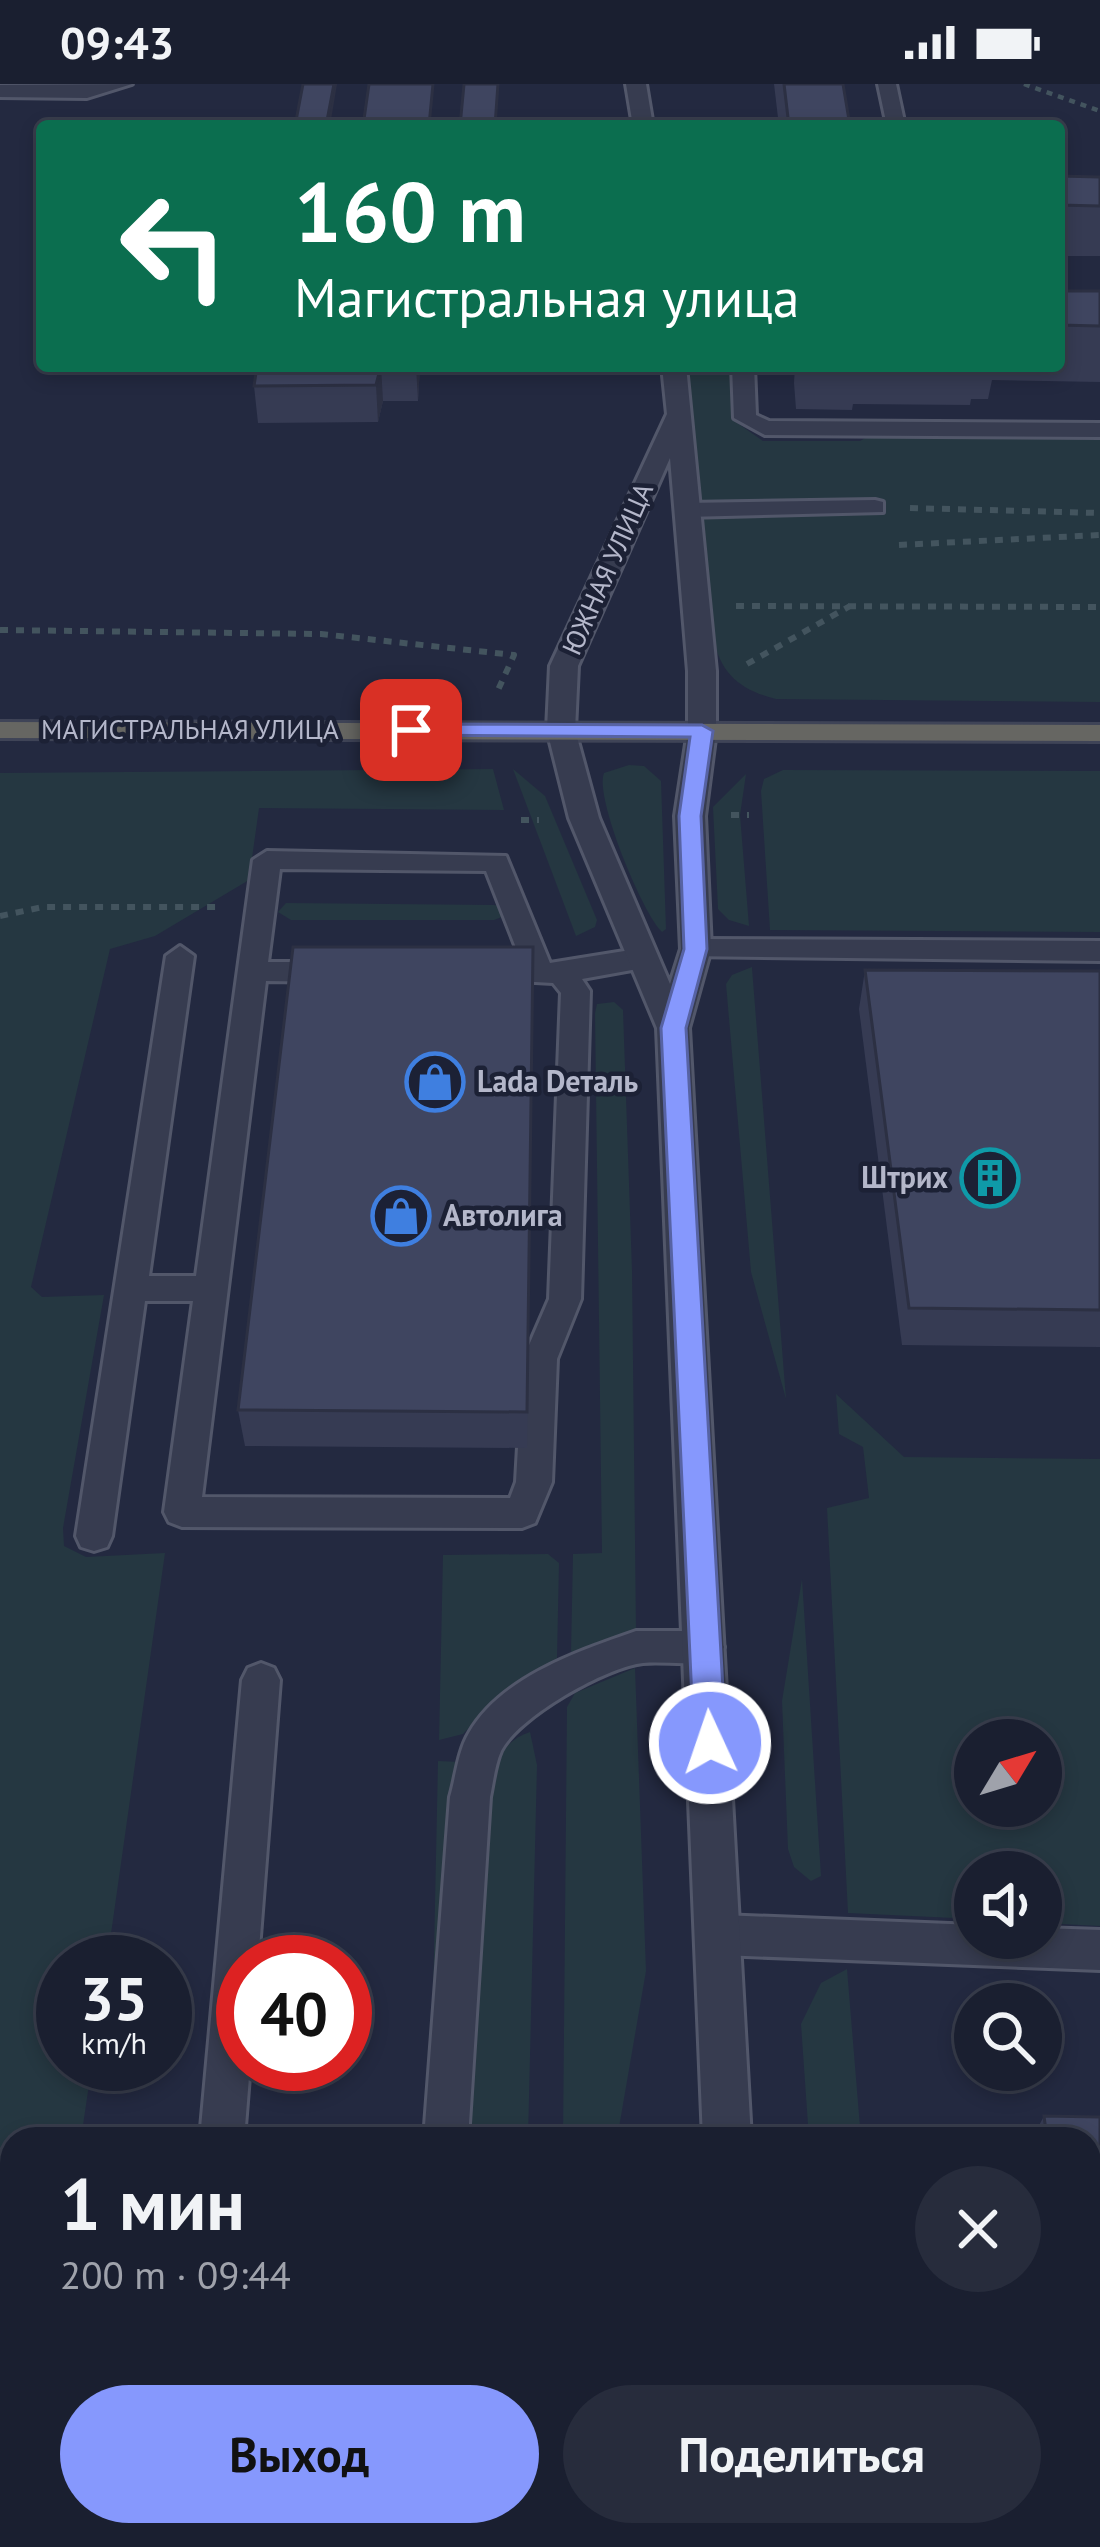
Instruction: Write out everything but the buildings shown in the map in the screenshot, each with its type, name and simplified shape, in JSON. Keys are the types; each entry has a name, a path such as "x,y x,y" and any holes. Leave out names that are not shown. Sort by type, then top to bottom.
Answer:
{"highway":[{"name":"МАГИСТРАЛЬНАЯ УЛИЦА","path":"0,730 1100,733"}],"street":[{"path":"0,91 87,92 122,84"},
{"path":"636,84 642,120"},
{"name":"ЮЖНАЯ УЛИЦА","path":"674,1028 696,949 690,816 702,731 702,671 675,372"},
{"name":"ЮЖНАЯ УЛИЦА","path":"674,1028 584,818 561,730 564,666 678,413"},
{"path":"696,949 1100,951"},
{"path":"674,1028 728,2127"}],"lane":[{"path":"886,84 895,120"},
{"path":"742,372 745,418 765,428 1100,430"},
{"path":"686,510 875,507"},
{"path":"267,860 496,862 550,973 576,991 565,1299 541,1359 534,1482 522,1513 182,1512 252,971 267,860"},
{"path":"94,1536 180,956"},
{"path":"468,972 550,973 643,958"},
{"path":"252,971 372,972"},
{"path":"131,1288 211,1289"},
{"path":"447,2127 470,1797 484,1742 511,1711 615,1656 636,1648 705,1647"},
{"path":"224,2127 261,1680"},
{"path":"721,1935 1100,1949"}],"path":[{"path":"1024,84 1100,111"},
{"path":"875,507 1100,513"},
{"path":"899,545 1100,535"},
{"path":"722,606 1100,608"},
{"path":"728,674 850,606"},
{"path":"0,630 199,628 390,636 514,655 498,690"},
{"path":"0,916 43,907 260,907"}],"shaded area":[{"path":"685,372 732,372 733,420 763,441 860,441 874,433 1100,435 1100,702 776,699 752,691 727,671 713,638 694,491"},
{"path":"644,766 661,781 666,929 662,932 633,881 606,806 604,773"},
{"path":"493,769 504,810 259,808 249,880 155,936 110,949 31,1287 42,1297 104,1295 63,1528 64,1546 86,1557 165,1553 111,1935 36,1935 36,2091 88,2091 83,2127 0,2127 0,773"},
{"path":"513,769 545,796 597,920 595,927 576,936"},
{"path":"783,770 1100,771 1100,932 770,930 761,791 764,779"},
{"path":"746,774 740,815 749,926 729,920 718,909 713,807"},
{"path":"286,903 494,905 502,906 507,915 494,920 291,920 278,912"},
{"path":"752,967 786,1399 751,1272 726,984 732,975"},
{"path":"614,1002 623,1010 636,1631 571,1652 573,1554 602,1553 595,1013 597,1004"},
{"path":"836,1394 904,1457 1100,1459 1100,1926 1062,1924 1062,1851 954,1851 954,1918 848,1913 827,1508 869,1498 863,1447 839,1434"},
{"path":"548,1554 559,1563 557,1658 492,1703 463,1734 439,1740 443,1555"},
{"path":"802,1579 821,1876 811,1881 794,1867 788,1849 782,1701"},
{"path":"635,1668 646,1971 619,2127 563,2127 567,1707 575,1693"},
{"path":"530,1732 537,1765 528,2127 464,2127 487,1794 500,1756"},
{"path":"438,1761 461,1762 432,2048"},
{"path":"847,1969 860,2127 808,2127 801,2024 821,1983"}],"place":[{"name":"Lada Dеталь","path":"435,1082"},
{"name":"Штрих","path":"990,1178"},
{"name":"Автолига","path":"401,1216"}],"route":[{"path":"411,730 702,731 690,816 696,949 674,1028 710,1743"}]}
